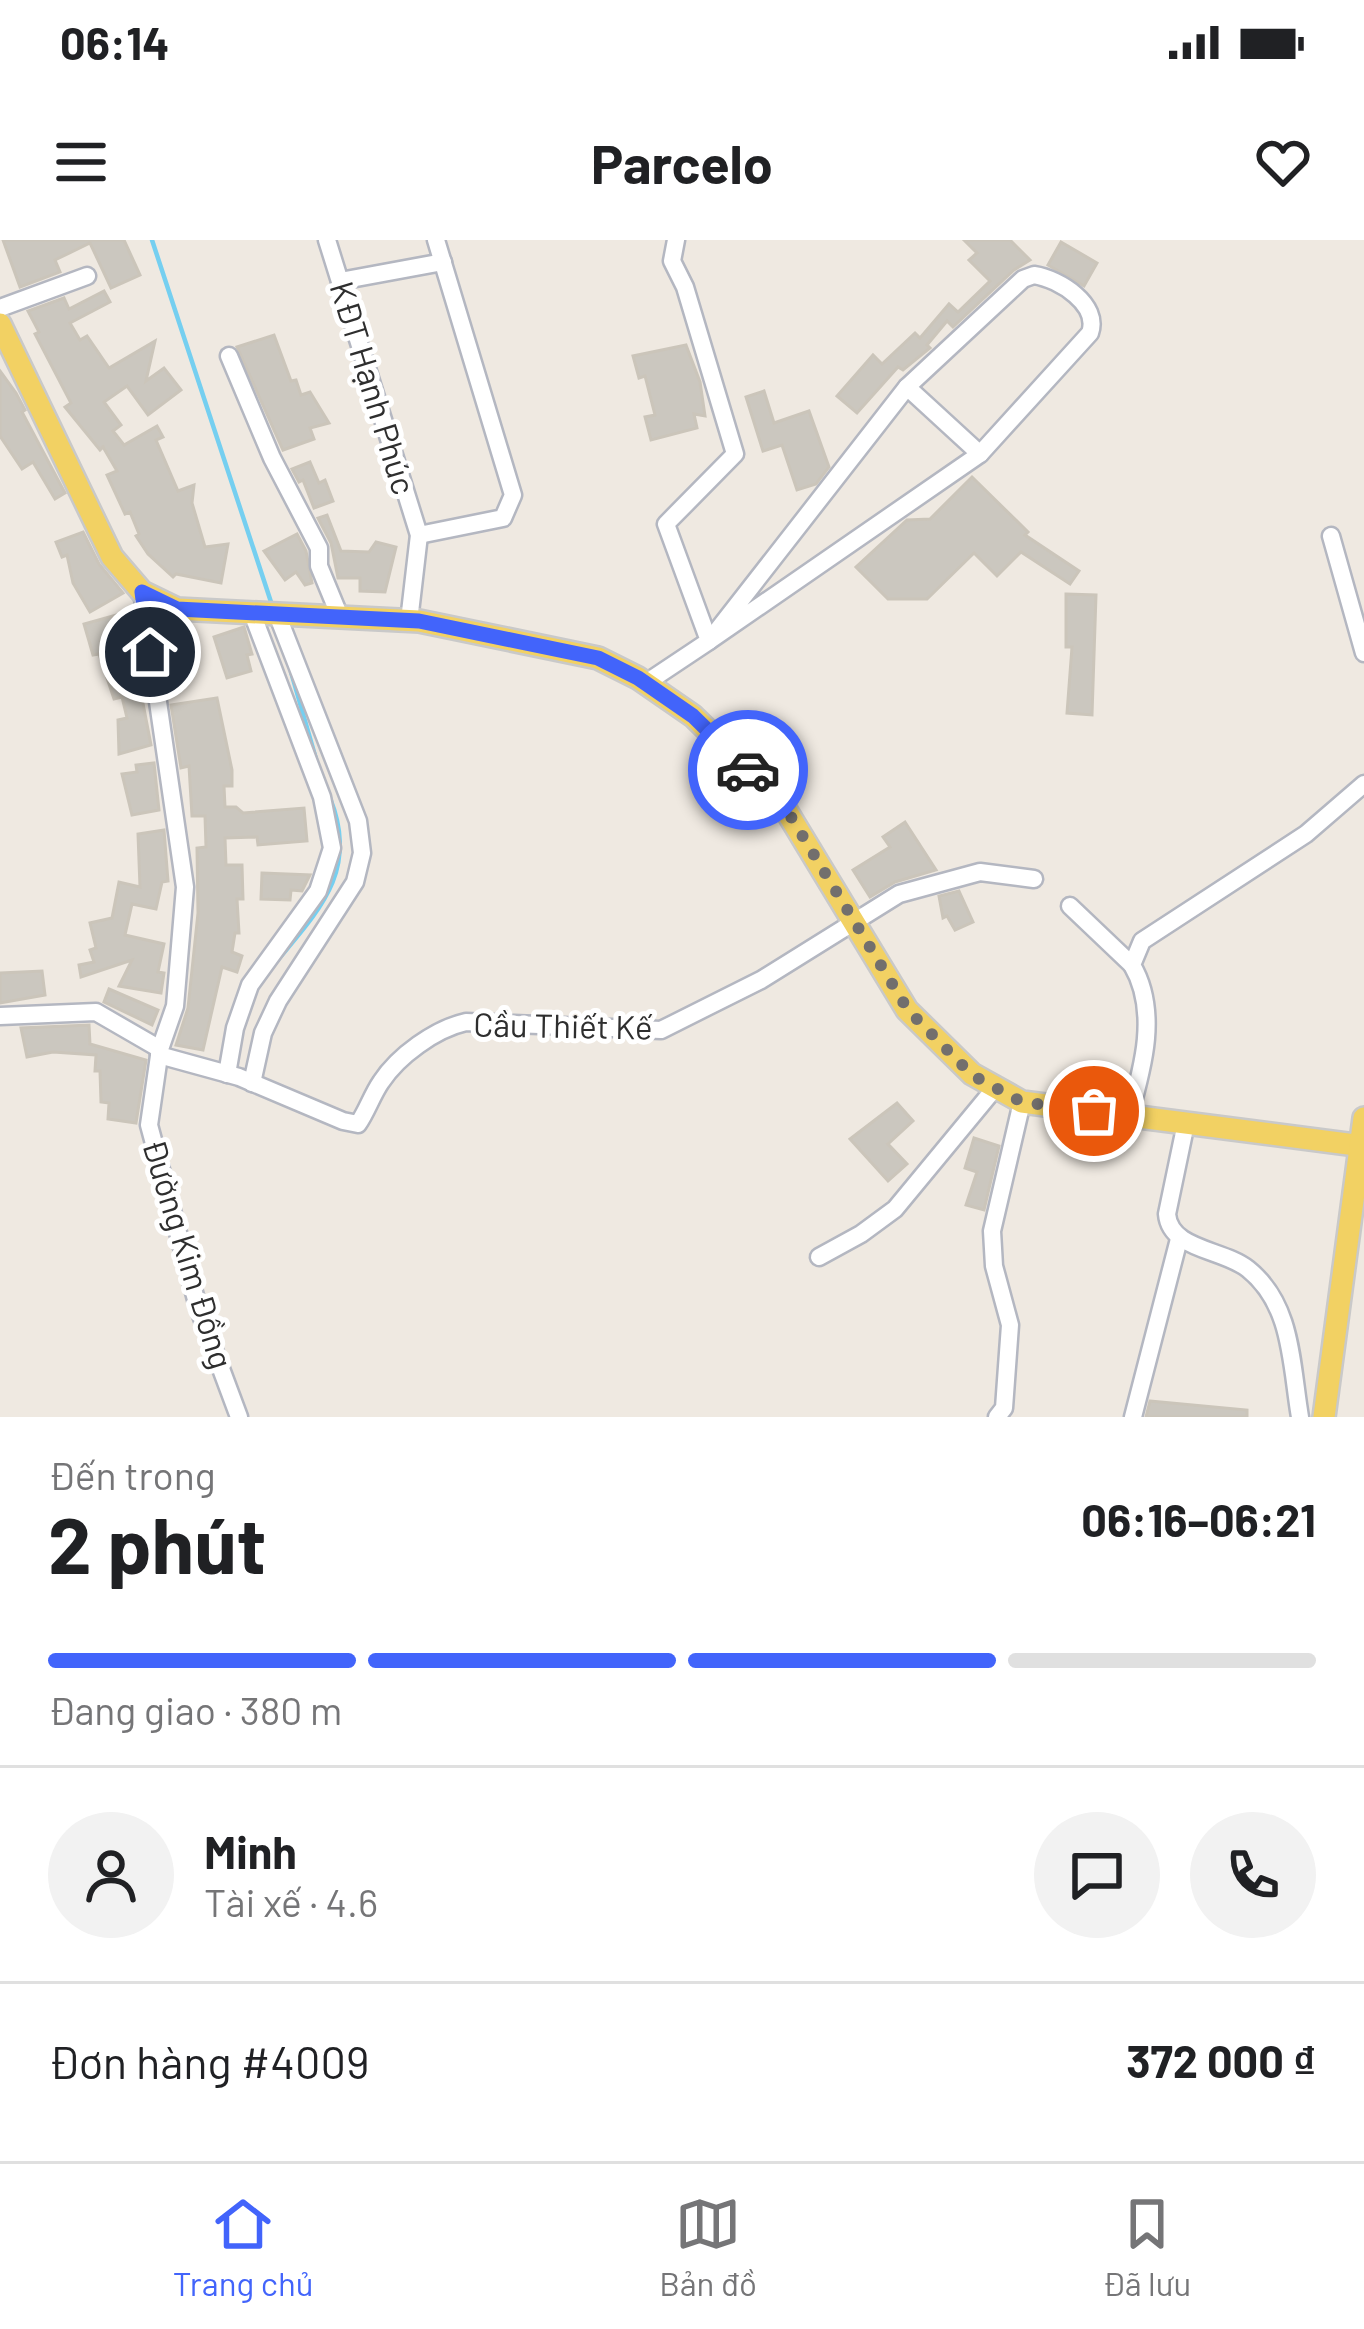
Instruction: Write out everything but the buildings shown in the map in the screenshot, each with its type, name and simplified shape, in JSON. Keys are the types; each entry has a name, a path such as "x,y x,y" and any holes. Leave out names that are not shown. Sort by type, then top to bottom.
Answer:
{"main road":[{"path":"0,324 112,557 142,592 177,609 409,621 598,658 646,683 693,716 782,802 908,1010 972,1075 1022,1102 1362,1146"},
{"path":"1324,1417 1364,1118"}],"street":[{"name":"KĐT Hạnh Phúc","path":"327,240 419,535 409,621"},
{"name":"KĐT Hạnh Phúc","path":"419,535 503,518 513,495 436,240"},
{"path":"676,240 672,261 685,286 735,454 667,524 710,641"},
{"path":"340,281 443,262"},
{"path":"0,308 87,276"},
{"path":"646,683 710,641 980,454 1090,333 1094,323 1089,308 1044,277 1026,277 908,387 710,641"},
{"path":"229,356 272,458 319,548 319,566 340,617"},
{"path":"908,387 980,454"},
{"path":"1331,536 1364,653"},
{"name":"Đường Kim Đồng","path":"142,592 185,887 175,1006 160,1052 149,1125 198,1307 239,1417"},
{"path":"227,1074 250,985 318,891 332,848 322,797 252,613"},
{"path":"252,1083 260,1044 278,1001 355,882 362,853 358,821 277,614"},
{"path":"1132,965 1142,941 1306,834 1364,784"},
{"path":"856,923 899,894 938,880 980,872 1034,879"},
{"path":"1070,906 1132,965 1146,998 1142,1073 1129,1116"},
{"name":"Cầu Thiết Kế","path":"0,1016 90,1010 109,1017 160,1052 358,1124 393,1066 442,1028 466,1022 661,1030 745,989 856,923"},
{"path":"819,1257 895,1209 995,1088"},
{"path":"997,1417 1004,1408 1010,1325 994,1265 992,1231 1022,1102"},
{"path":"1186,1123 1167,1218 1179,1239 1237,1261 1267,1289 1286,1329 1300,1417"},
{"path":"1133,1417 1179,1239"}],"waterway":[{"path":"152,240 271,602"},
{"path":"291,672 316,759"},
{"path":"276,962 320,906 337,868 338,824 330,798"}],"way so far":[{"path":"748,770 782,802 908,1010 972,1075 1022,1102 1094,1111"}],"route":[{"path":"150,652 142,592 177,609 419,621 598,658 638,678 693,716 748,770"}]}
